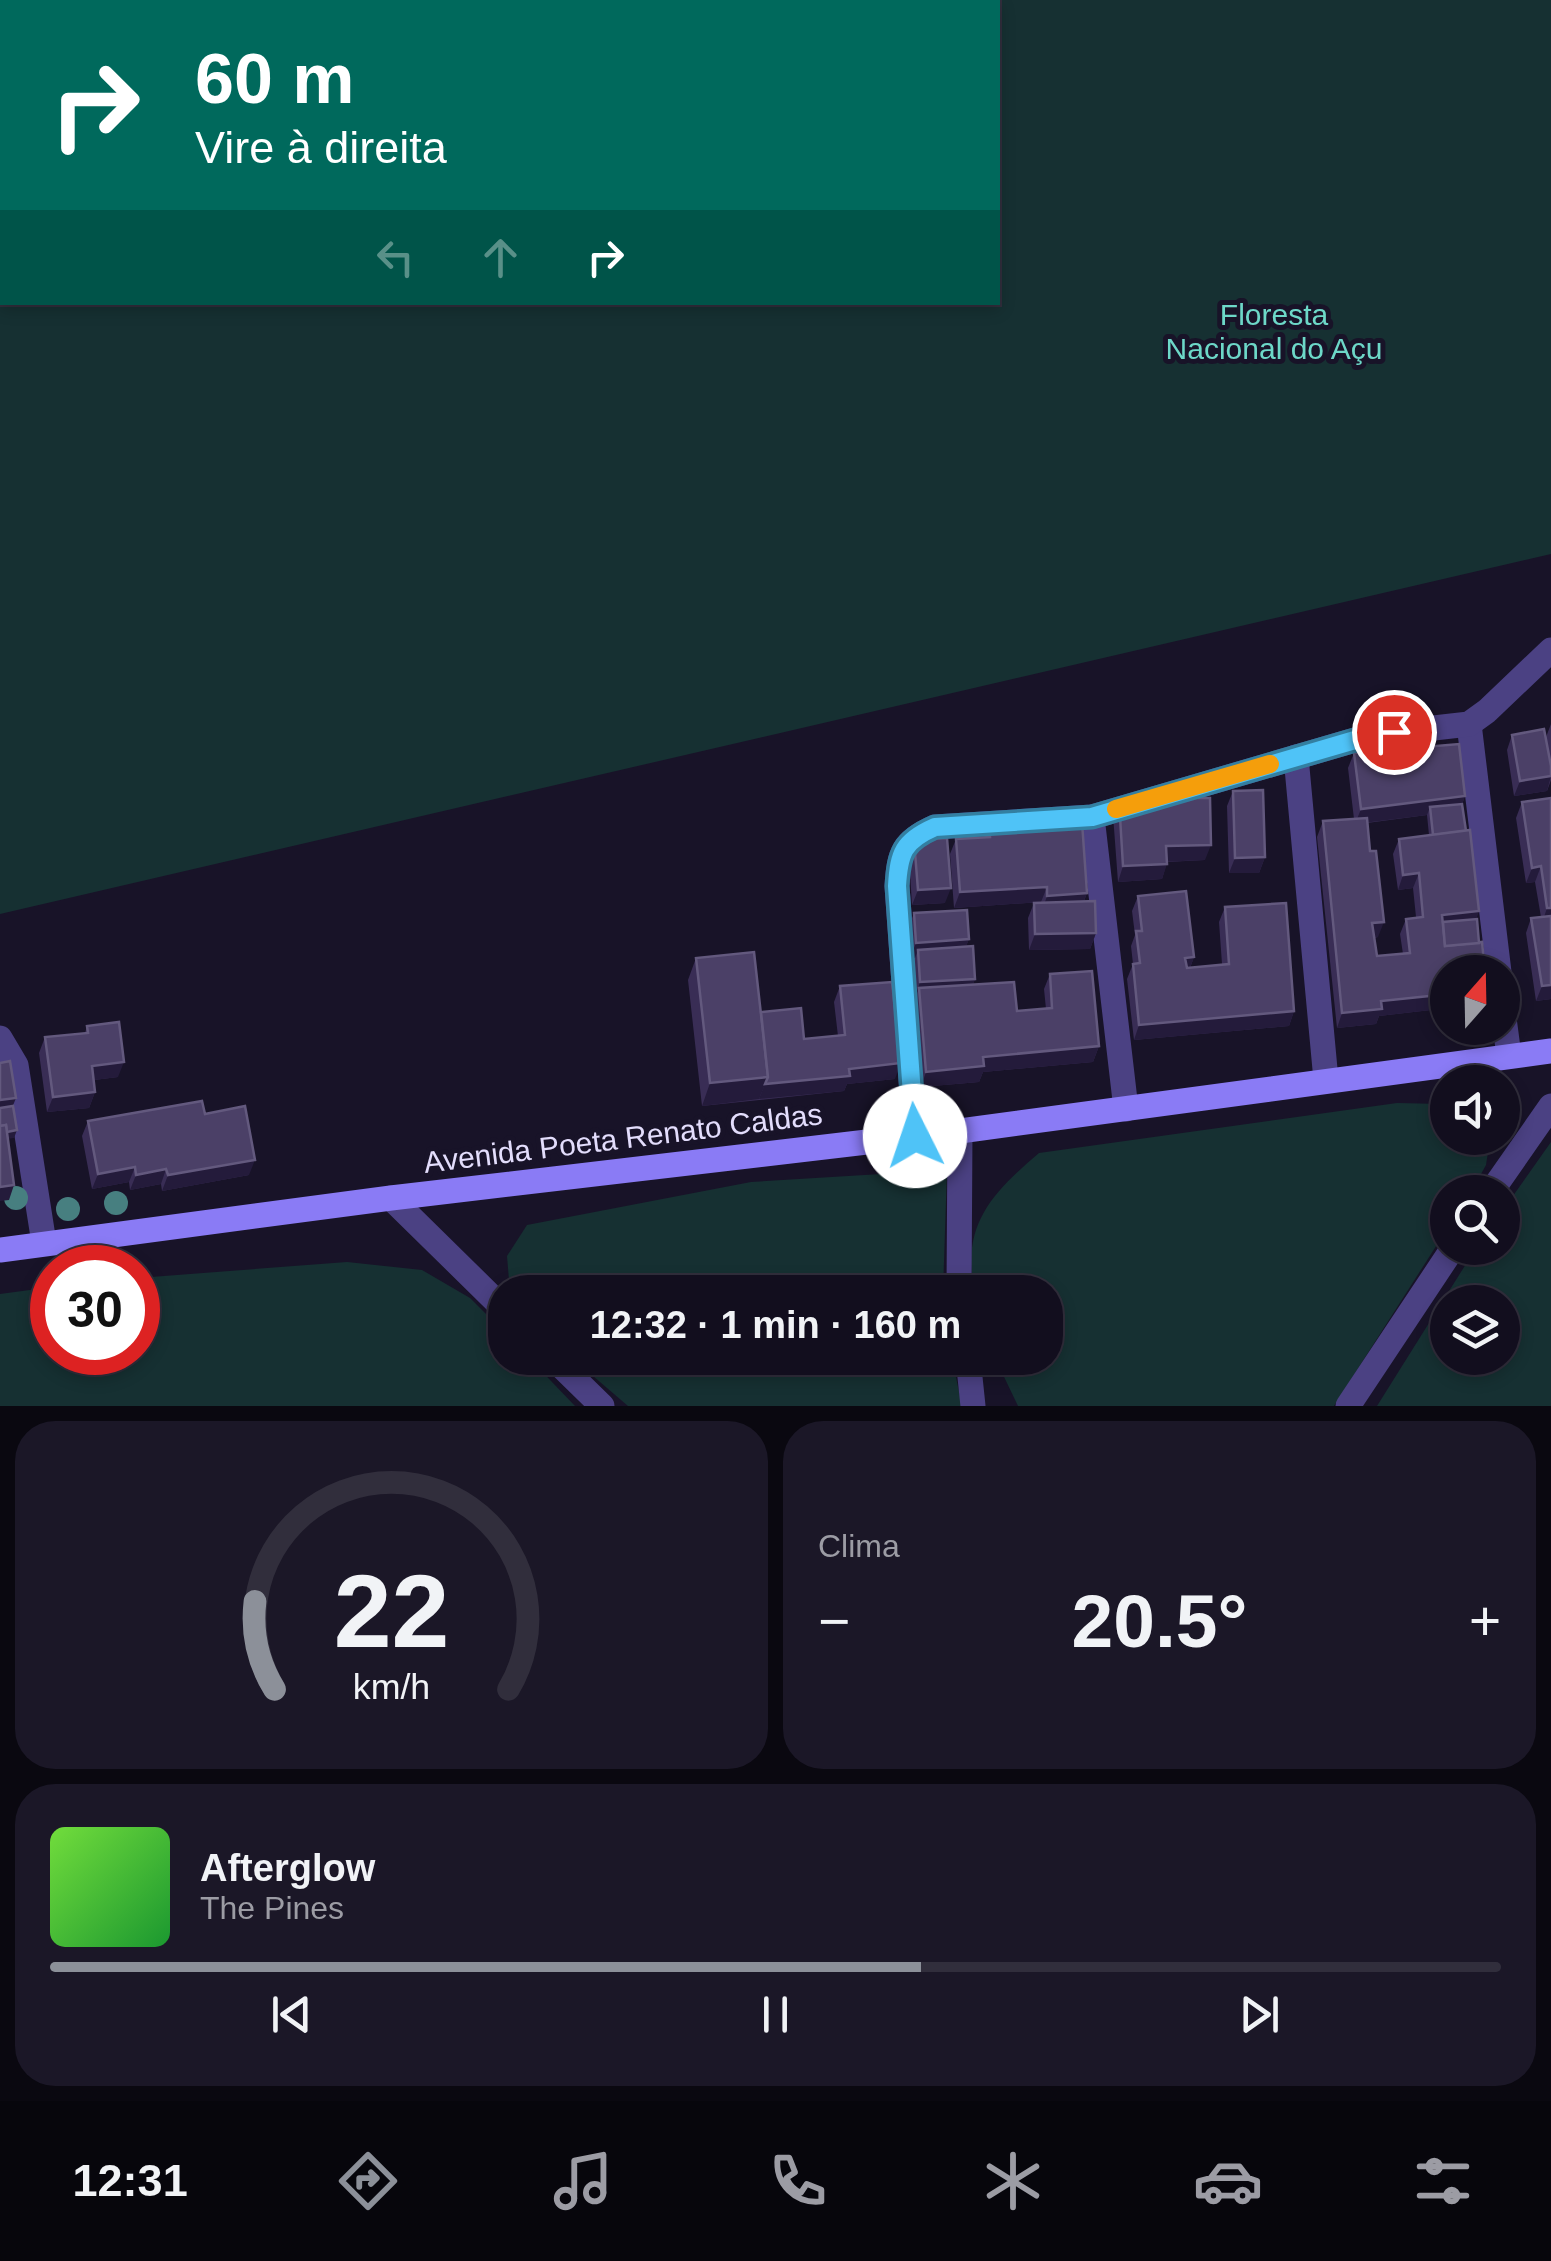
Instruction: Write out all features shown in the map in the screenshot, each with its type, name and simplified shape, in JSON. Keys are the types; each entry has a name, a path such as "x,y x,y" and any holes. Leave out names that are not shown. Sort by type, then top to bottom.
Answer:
{"main road":[{"name":"Avenida Poeta Renato Caldas","path":"0,1250 391,1198 960,1131 1551,1051"}],"street":[{"path":"915,1136 897,886 899,858 913,836 935,827 1092,817 1372,735 1468,724 1551,650"},
{"path":"1468,724 1497,955"},
{"path":"1296,757 1326,1080"},
{"path":"1092,817 1126,1109"},
{"path":"0,1038 16,1065 44,1243"},
{"path":"1508,1045 1509,1056"},
{"path":"1503,1175 1551,1106"},
{"path":"959,1275 960,1131"},
{"path":"391,1198 488,1293"},
{"path":"1348,1406 1442,1265"},
{"path":"570,1375 602,1406"},
{"path":"970,1375 973,1406"}],"green space":[{"name":"Floresta Nacional do Açu","path":"1000,0 1551,0 1551,554 0,914 0,305 1000,305"},
{"path":"1397,1103 1430,1104 1430,1155 1488,1155 1480,1175 1430,1175 1430,1256 1334,1406 1018,1406 1003,1375 1063,1375 1063,1275 973,1275 972,1248 976,1230 994,1197 1039,1153"},
{"path":"1551,1142 1551,1406 1377,1406 1430,1321 1430,1375 1520,1375 1520,1285 1453,1285 1465,1265 1520,1265 1520,1186"},
{"path":"947,1170 944,1275 509,1275 507,1256 527,1225 751,1182"},
{"path":"347,1262 422,1270 470,1298 488,1316 488,1375 545,1375 575,1406 0,1406 0,1294 30,1290 30,1375 160,1375 160,1276"},
{"path":"592,1375 956,1375 962,1406 628,1406"}],"building":[{"path":"1544,729 1551,776 1520,781 1512,735"},
{"path":"1459,744 1465,796 1361,809 1354,753"},
{"path":"1263,790 1265,857 1235,858 1233,791"},
{"path":"1163,797 1163,804 1165,798 1210,798 1211,845 1166,846 1167,864 1123,866 1119,800"},
{"path":"1551,798 1551,908 1547,908 1541,866 1532,868 1522,802"},
{"path":"1462,804 1466,831 1433,835 1430,807"},
{"path":"1367,818 1370,851 1376,851 1384,922 1372,923 1377,956 1410,953 1406,919 1423,917 1419,873 1403,875 1399,839 1470,830 1479,911 1442,915 1445,946 1482,942 1483,955 1430,955 1430,996 1381,1001 1382,1009 1342,1013 1323,821"},
{"path":"1082,822 1087,893 1047,896 1047,887 960,892 956,839 990,837 989,827"},
{"path":"947,838 951,888 918,890 914,840"},
{"path":"1186,891 1194,957 1185,958 1187,968 1229,964 1225,907 1286,903 1294,1011 1139,1025 1133,964 1140,963 1136,931 1142,931 1138,896"},
{"path":"1095,901 1096,933 1035,934 1034,903"},
{"path":"967,910 969,939 916,943 914,913"},
{"path":"1551,916 1551,985 1542,986 1531,918"},
{"path":"1477,919 1479,943 1445,946 1443,922"},
{"path":"973,946 975,979 920,982 918,950"},
{"path":"754,952 768,1077 710,1083 696,958"},
{"path":"1092,971 1099,1046 983,1057 984,1066 926,1072 919,988 1014,982 1017,1011 1052,1008 1050,974"},
{"path":"892,982 901,1063 849,1069 850,1076 765,1084 768,1077 761,1012 801,1008 804,1039 845,1035 840,986"},
{"path":"119,1022 124,1062 92,1066 95,1092 53,1097 45,1037 88,1033 87,1026"},
{"path":"10,1061 16,1098 0,1100 0,1063"},
{"path":"202,1101 205,1114 245,1106 255,1160 168,1175 166,1169 136,1175 135,1167 98,1174 88,1121"},
{"path":"13,1106 17,1130 7,1132 6,1125 0,1126 0,1108"},
{"path":"6,1125 14,1185 0,1187 0,1126"}],"slow traffic":[{"path":"1116,809 1270,764"}],"route":[{"path":"915,1136 897,886 899,858 913,836 935,827 1092,817 1372,735 1394,732"}]}
